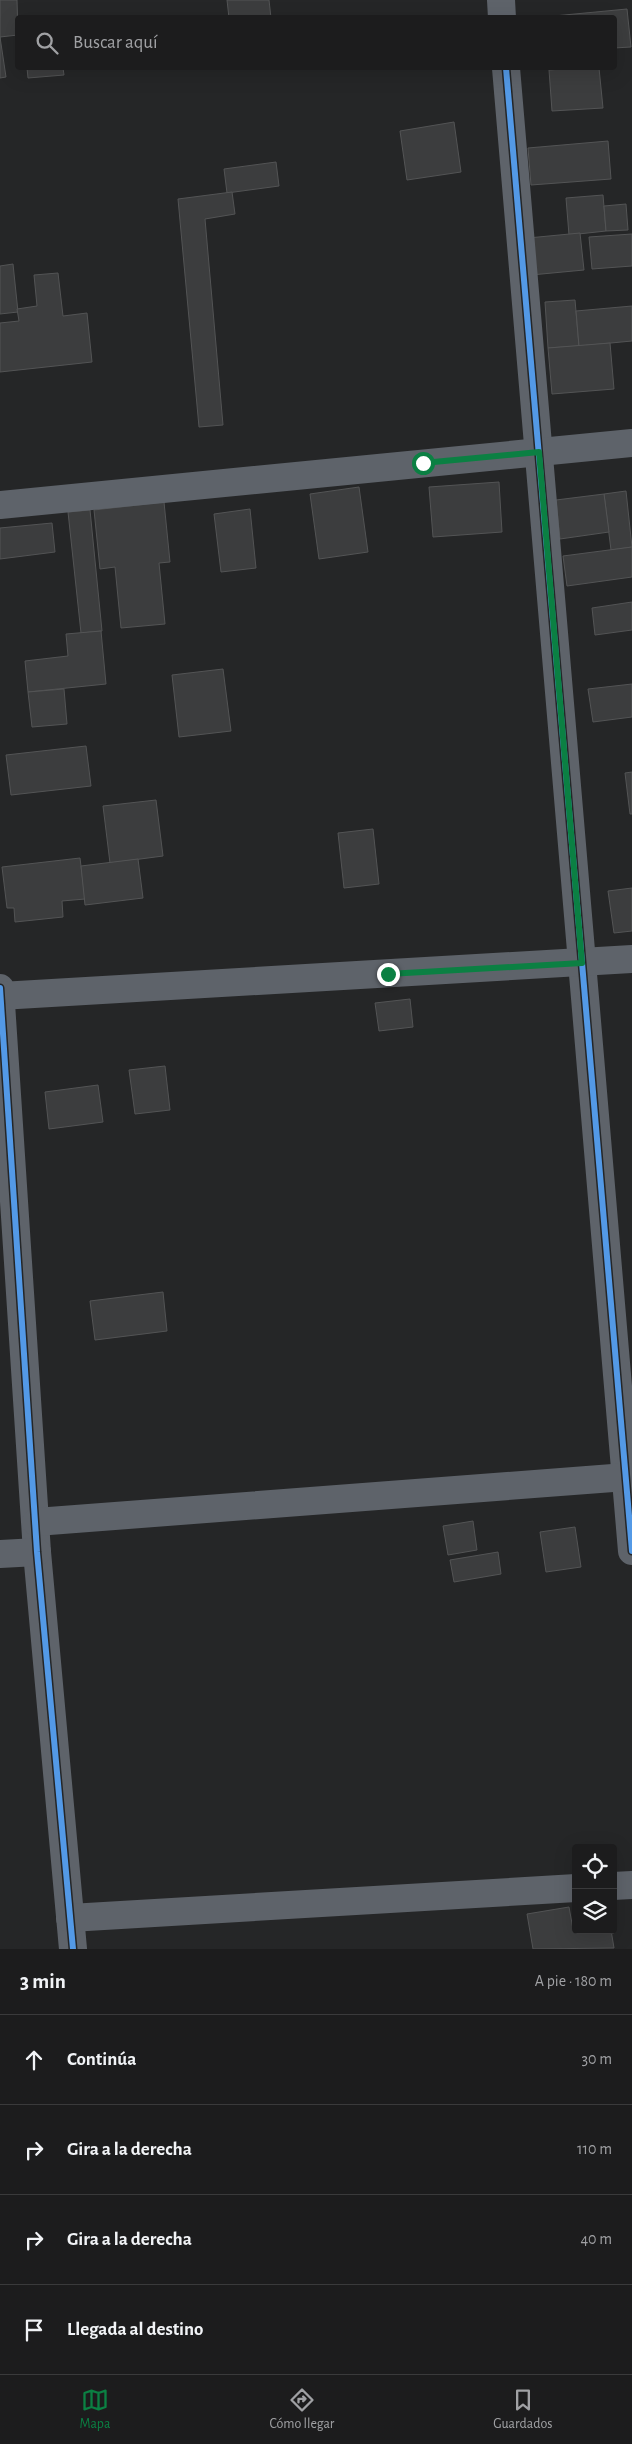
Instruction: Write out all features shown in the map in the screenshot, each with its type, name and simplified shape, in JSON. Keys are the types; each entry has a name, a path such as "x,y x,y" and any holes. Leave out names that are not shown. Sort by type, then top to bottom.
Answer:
{"street":[{"path":"501,0 502,15"},
{"path":"506,70 632,1551"},
{"path":"0,505 632,443"},
{"path":"73,1949 37,1552 0,993 632,959"},
{"path":"36,1522 626,1477"},
{"path":"0,1554 37,1552"},
{"path":"617,1886 632,1885"},
{"path":"70,1918 572,1888"}],"building":[{"path":"0,0 17,0 15,35 0,37"},
{"path":"227,0 269,0 271,15 229,15"},
{"path":"627,9 631,47 617,48 617,15 564,15"},
{"path":"0,37 6,77 0,78"},
{"path":"27,70 63,70 64,75 28,78"},
{"path":"549,70 599,70 603,108 552,111"},
{"path":"454,122 461,172 407,180 400,131"},
{"path":"608,141 611,179 531,185 528,148"},
{"path":"276,162 279,186 227,193 224,169"},
{"path":"232,192 235,214 205,219 223,425 199,427 178,199"},
{"path":"603,195 606,231 569,235 566,198"},
{"path":"626,204 628,230 606,231 604,206"},
{"path":"580,233 584,270 531,275 528,238"},
{"path":"632,234 632,266 592,269 589,237"},
{"path":"13,264 18,312 0,314 0,266"},
{"path":"58,273 63,316 87,313 92,362 0,372 0,323 19,321 17,309 37,306 34,275"},
{"path":"575,300 579,346 548,348 545,302"},
{"path":"632,306 632,341 579,346 576,311"},
{"path":"610,343 614,389 552,394 548,348"},
{"path":"499,482 502,532 433,537 429,487"},
{"path":"359,487 368,552 319,559 310,494"},
{"path":"626,491 632,547 611,550 604,494"},
{"path":"604,494 609,532 560,539 556,500"},
{"path":"164,502 170,562 159,563 165,624 121,628 115,567 100,569 94,510"},
{"path":"250,509 256,568 221,572 214,514"},
{"path":"90,510 102,631 81,633 68,512"},
{"path":"52,523 55,552 0,559 0,528"},
{"path":"632,547 632,577 567,586 563,556"},
{"path":"632,602 632,630 595,635 592,608"},
{"path":"101,631 106,684 28,692 25,661 68,656 66,634"},
{"path":"223,669 231,731 179,737 172,675"},
{"path":"632,684 632,717 593,722 588,689"},
{"path":"64,689 67,724 32,727 28,692"},
{"path":"86,746 91,786 11,795 6,755"},
{"path":"632,772 632,814 630,814 625,773"},
{"path":"156,800 163,856 110,863 103,806"},
{"path":"373,829 379,884 344,888 338,833"},
{"path":"80,858 85,899 62,901 63,917 15,922 14,908 7,908 2,867"},
{"path":"138,859 143,898 85,905 81,866"},
{"path":"632,888 632,931 614,933 608,891"},
{"path":"410,999 413,1027 379,1031 375,1003"},
{"path":"165,1066 170,1110 135,1114 129,1070"},
{"path":"98,1085 103,1122 49,1129 45,1092"},
{"path":"163,1292 167,1331 95,1340 90,1301"},
{"path":"473,1521 477,1550 448,1555 443,1526"},
{"path":"575,1527 581,1567 546,1572 540,1532"},
{"path":"498,1552 501,1574 454,1582 450,1560"},
{"path":"569,1907 572,1934 612,1934 614,1948 533,1949 527,1914"}],"cycle path":[{"path":"506,70 632,1551"},
{"path":"0,988 37,1552 73,1949"}],"route":[{"path":"388,974 582,963 539,452 423,463"}]}
